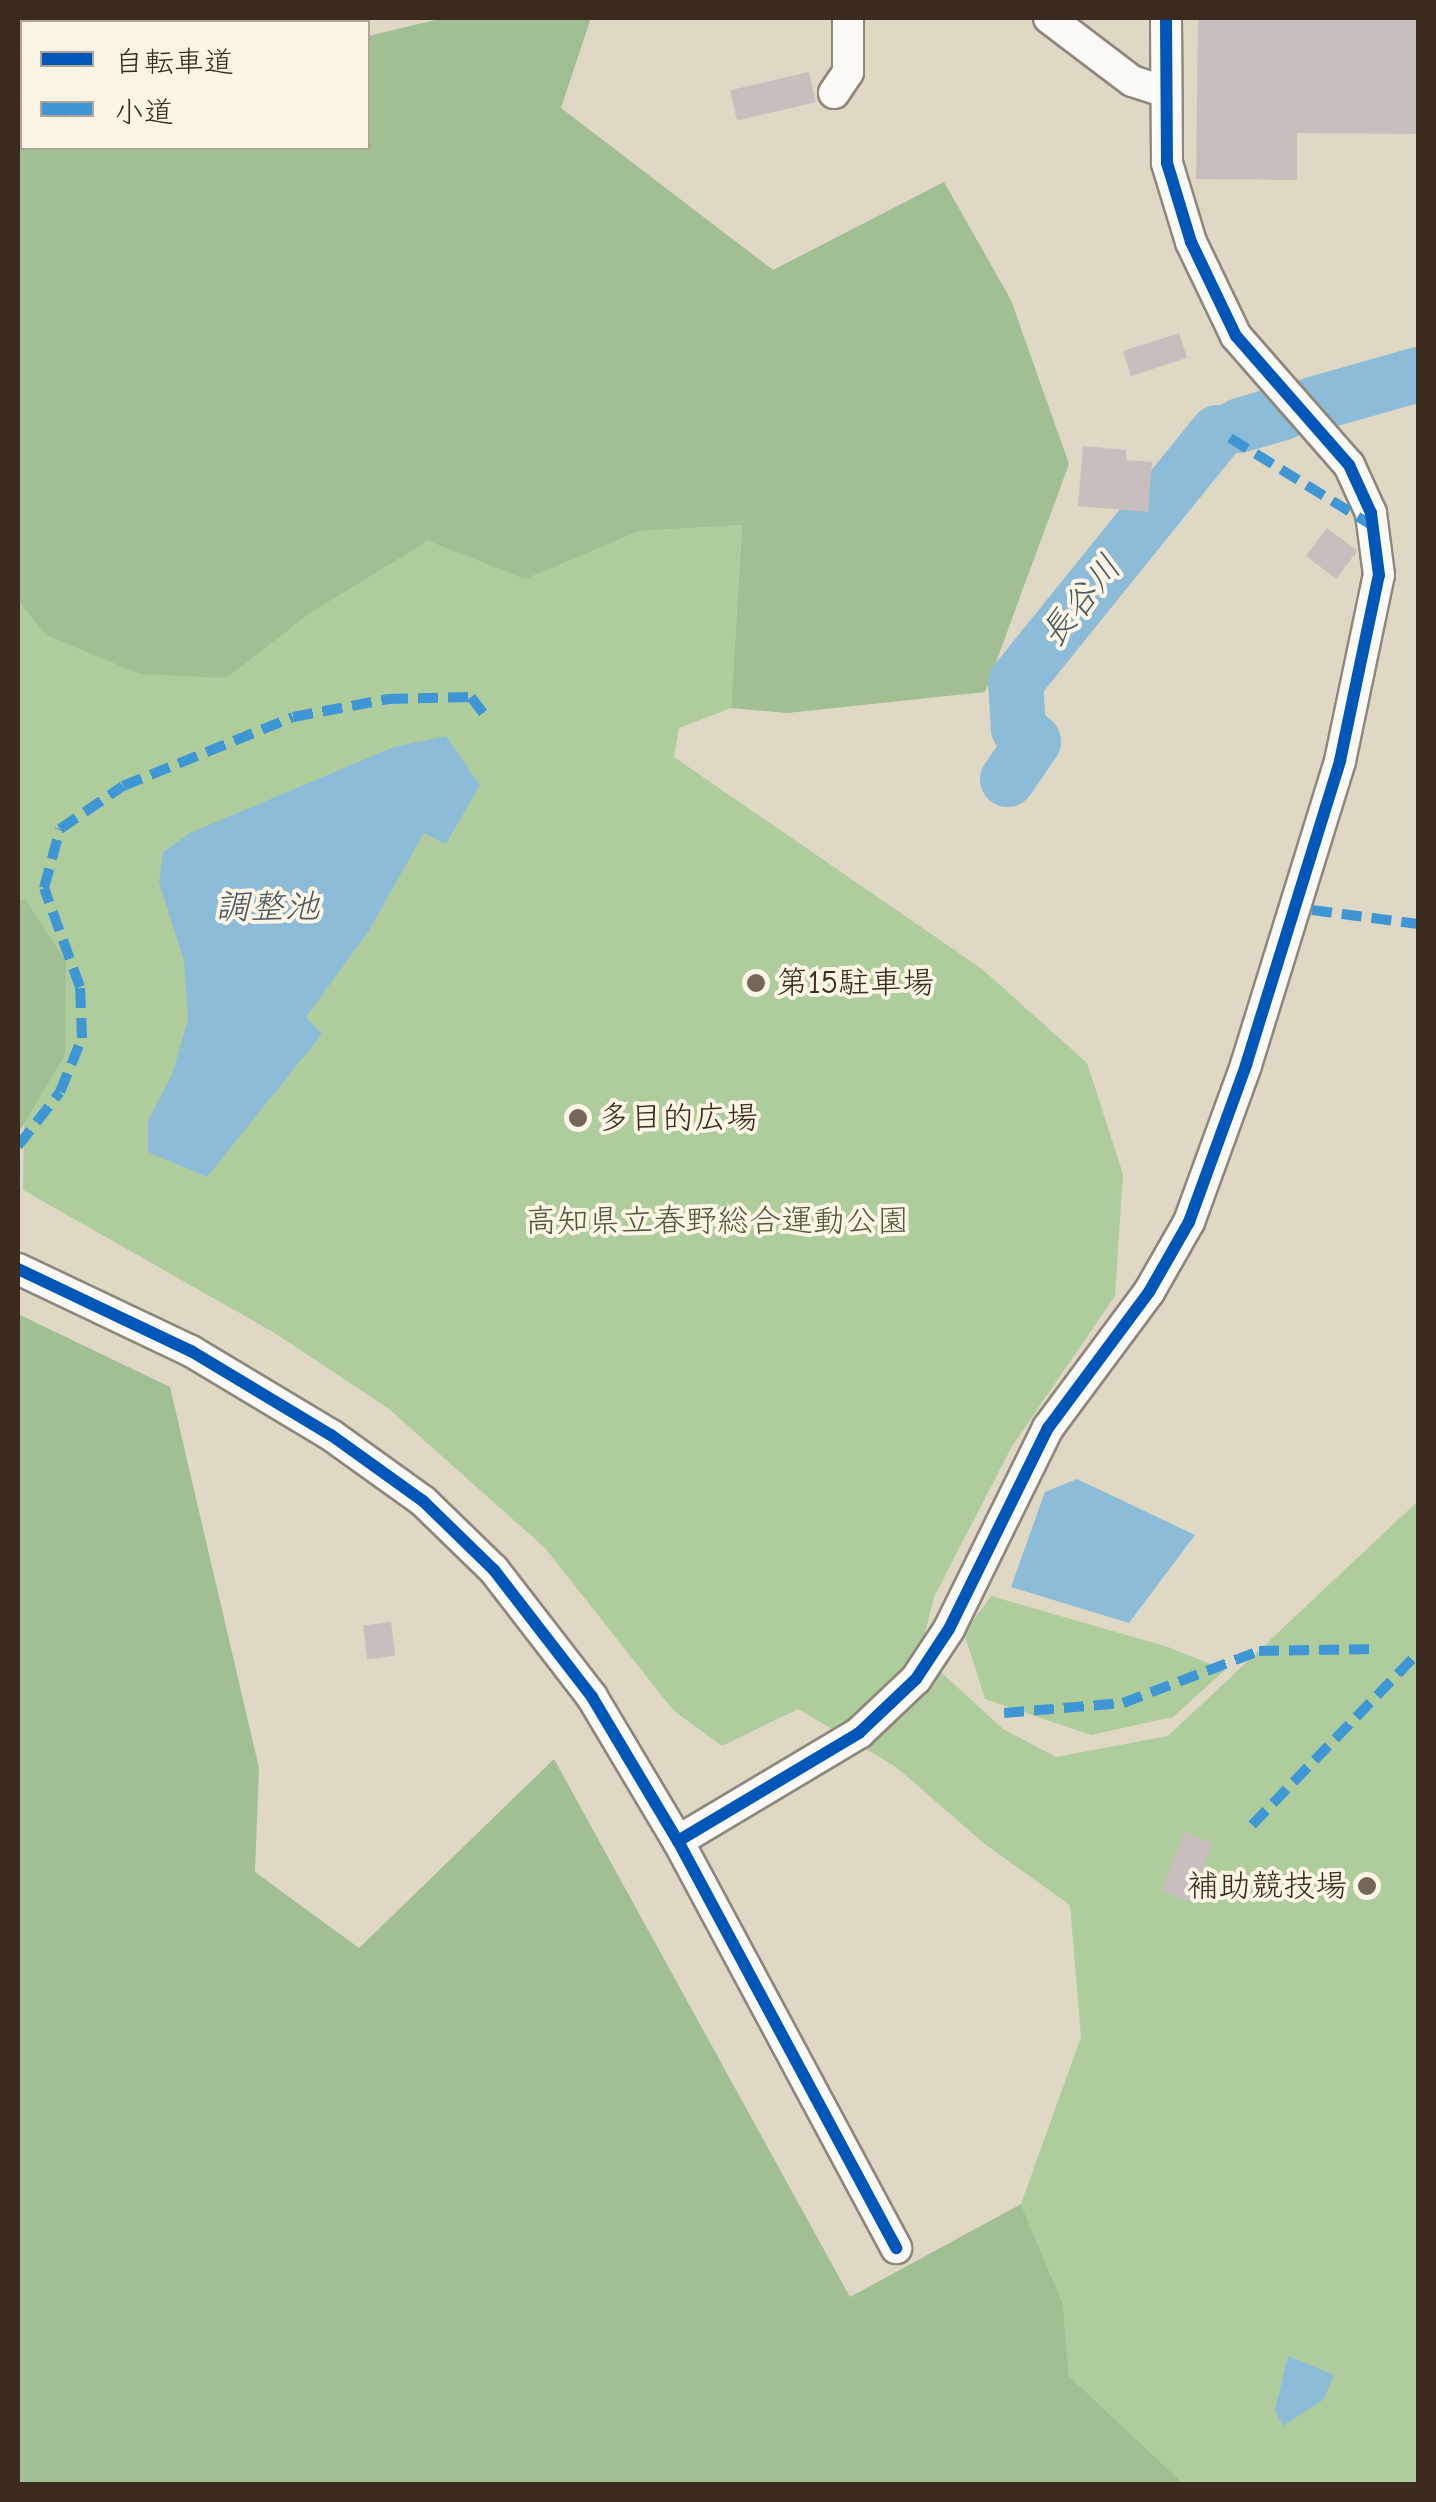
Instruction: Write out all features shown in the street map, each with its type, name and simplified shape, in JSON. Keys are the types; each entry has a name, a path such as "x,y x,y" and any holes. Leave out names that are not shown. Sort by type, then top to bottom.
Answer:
{"street":[{"path":"834,93 848,72 848,18"},
{"path":"1049,18 1132,81 1165,92"},
{"path":"678,1841 858,1733 916,1678 949,1628 1048,1428 1148,1292 1188,1222 1246,1065 1340,762 1379,575 1371,513 1349,466 1236,336 1191,242 1167,163 1166,18"},
{"path":"18,1269 190,1351 332,1435 423,1501 494,1570 592,1696 678,1841 896,2248"}],"green space":[{"path":"18,18 63,20 20,20 20,150 370,150 370,36 444,18 591,18 561,108 773,270 944,182 1011,300 1069,464 985,692 787,713 731,708 742,525 639,531 525,579 428,541 309,614 227,678 140,674 46,635 18,601"},
{"name":"高知県立春野総合運動公園","path":"742,525 731,708 679,728 674,757 982,969 1087,1063 1123,1174 1115,1296 1012,1446 934,1597 920,1653 1003,1729 1056,1757 1168,1736 1418,1501 1418,2484 1184,2484 1069,2376 1063,2304 1021,2204 1081,2037 1070,1905 986,1845 896,1767 798,1709 722,1746 673,1710 545,1548 389,1409 273,1332 23,1190 24,1123 65,1055 27,901 18,900 18,601 46,635 227,678 309,614 428,541 525,578 639,531"},
{"path":"18,900 26,900 66,962 65,1055 18,1134"},
{"path":"18,1314 170,1387 259,1768 255,1872 359,1948 554,1759 850,2297 1021,2204 1063,2304 1069,2376 1184,2484 18,2484"},
{"path":"991,1596 1168,1647 1225,1670 1173,1717 1091,1735 985,1699 964,1633"}],"water":[{"name":"調整池","path":"446,736 480,785 446,844 424,833 368,932 306,1017 322,1034 207,1177 148,1152 148,1121 173,1072 188,1019 184,961 159,882 163,852 190,833 394,747"},
{"path":"1077,1479 1195,1535 1129,1623 1011,1587 1045,1492"},
{"path":"1288,2356 1334,2375 1323,2400 1283,2426 1275,2410"}],"building":[{"path":"1198,18 1418,18 1418,134 1297,133 1297,180 1196,179"},
{"path":"809,72 816,102 737,120 730,90"},
{"path":"1179,333 1187,358 1131,376 1123,351"},
{"path":"1083,446 1126,450 1127,460 1152,462 1148,512 1078,506"},
{"path":"1327,528 1357,551 1336,579 1306,556"},
{"path":"391,1622 395,1656 367,1659 363,1625"},
{"path":"1184,1832 1213,1843 1190,1902 1161,1891"}],"waterway":[{"name":"長谷川","path":"1312,404 1418,374"},
{"name":"長谷川","path":"1239,425 1283,412"},
{"name":"長谷川","path":"1007,779 1033,741 1018,728 1015,682 1217,432"}],"marked path":[{"path":"1230,438 1373,526"},
{"path":"18,1146 60,1092 82,1038 80,987 44,888 60,829 123,786 293,717 388,699 471,697 484,714"},
{"path":"1312,910 1418,924"},
{"path":"1004,1713 1123,1703 1259,1651 1375,1649"},
{"path":"1252,1825 1418,1653"}],"cycle path":[{"path":"678,1841 859,1733 916,1679 949,1629 1048,1428 1149,1292 1189,1222 1246,1065 1340,761 1379,575 1371,513 1349,465 1236,336 1191,242 1167,163 1166,18"},
{"path":"18,1269 191,1351 331,1435 423,1501 494,1570 592,1697 678,1841 896,2248"}],"place":[{"name":"第15駐車場","path":"756,983"},
{"name":"多目的広場","path":"578,1118"},
{"name":"補助競技場","path":"1367,1886"}]}
